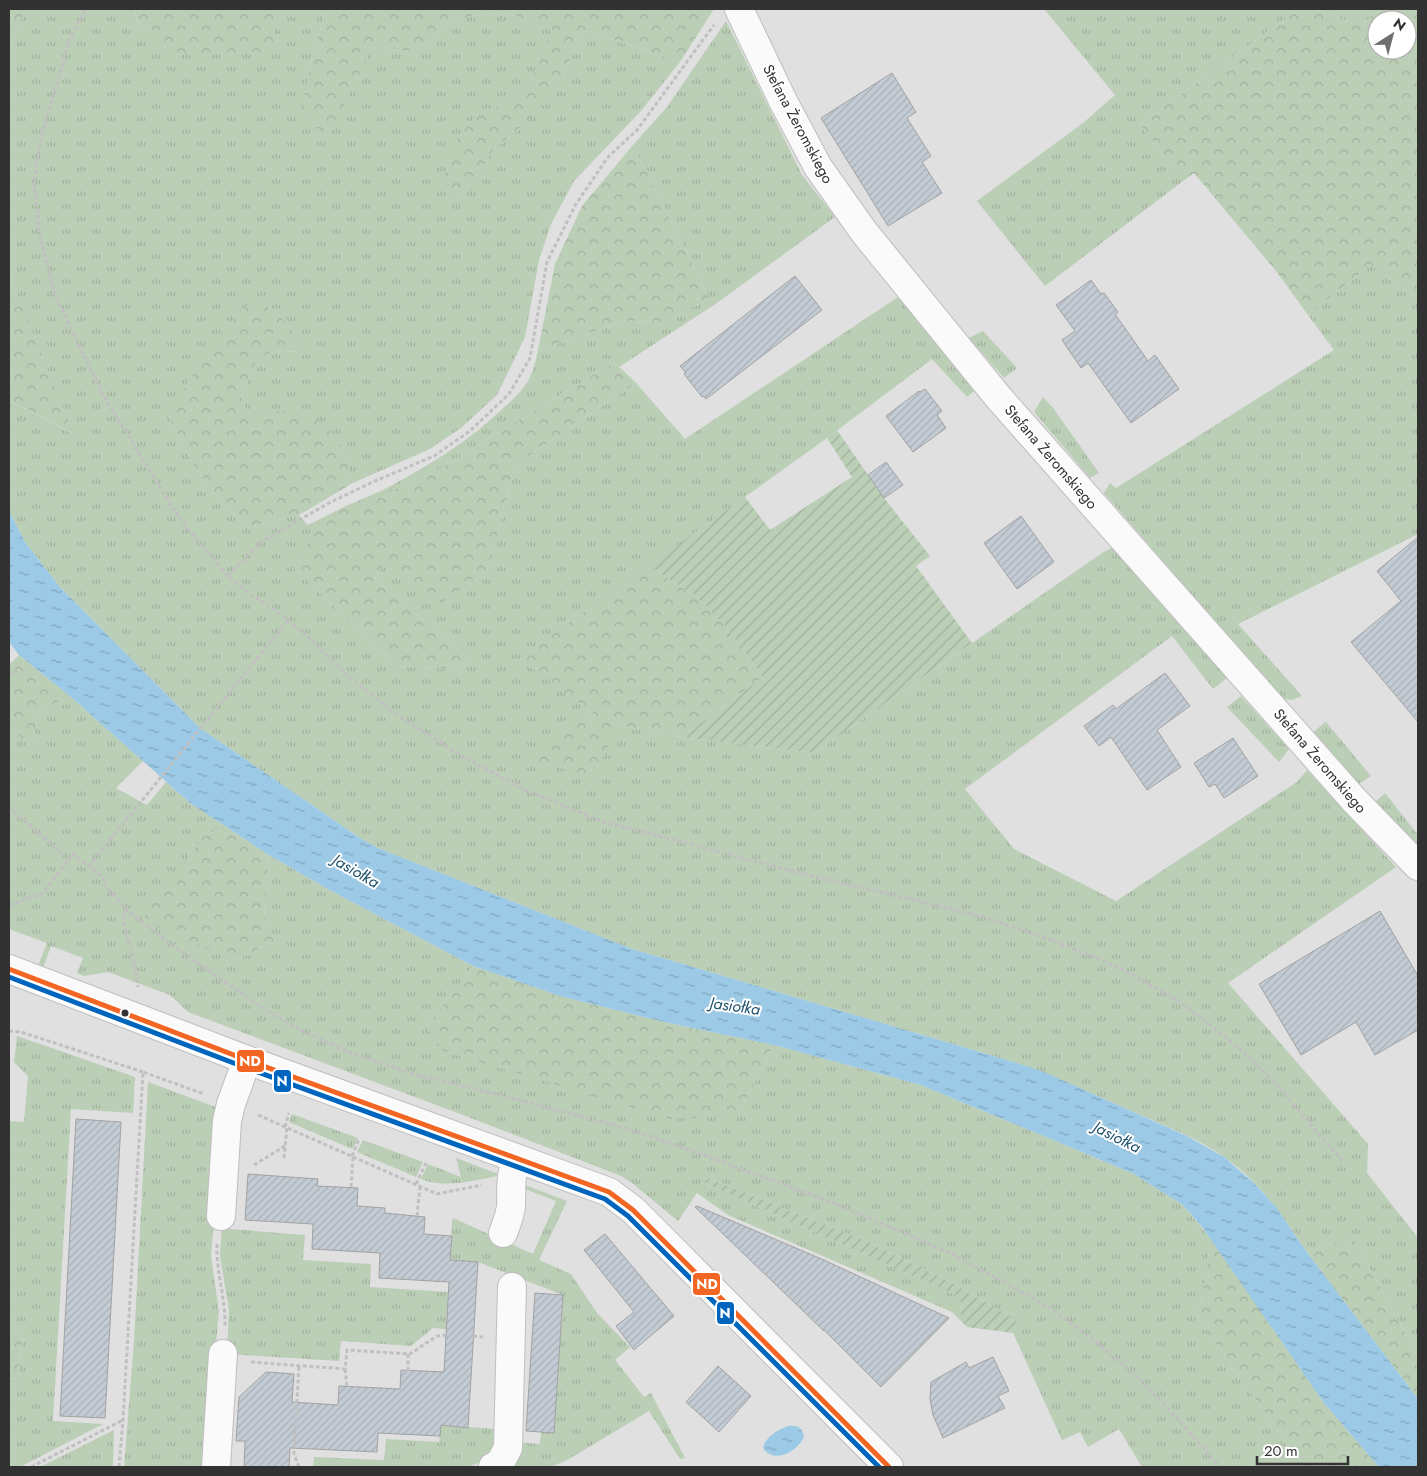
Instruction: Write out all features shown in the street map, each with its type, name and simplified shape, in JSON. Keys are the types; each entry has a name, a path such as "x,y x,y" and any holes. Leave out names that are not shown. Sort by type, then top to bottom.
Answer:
{"street":[{"name":"Stefana Żeromskiego","path":"739,9 783,101 818,167 864,232 998,397 1372,820 1418,866"},
{"path":"9,970 247,1060 514,1170 609,1192 633,1210 889,1467"},
{"path":"221,1216 227,1121 247,1060"},
{"path":"503,1233 510,1208 514,1170"},
{"path":"493,1467 500,1463 508,1448 512,1287"},
{"path":"216,1467 223,1357"}],"path":[{"path":"85,9 70,38 41,138 34,182 40,236 56,297 103,395 173,508 187,528 228,576 248,594 273,608 288,620 349,677 397,715 462,756 525,790 601,821 805,874 980,916 1051,940 1120,968 1180,1002 1213,1026 1243,1052 1277,1085 1344,1163"},
{"path":"228,576 261,542 329,503 434,456 470,431 509,394 530,358 547,262 576,204 608,157 637,130 714,25"},
{"path":"89,866 288,620"},
{"path":"9,674 18,670"},
{"path":"9,807 69,860"},
{"path":"9,905 42,894 74,854 103,877 105,886 126,909 179,950 269,1012 303,1031 344,1050 403,1071 516,1099 642,1134 831,1202 948,1252 1055,1311 1096,1342 1143,1382 1220,1467"},
{"path":"126,909 124,926 138,988"},
{"path":"9,1031 21,1032 143,1072 231,1104 438,1194 514,1170"},
{"path":"119,1467 143,1072"},
{"path":"284,1158 289,1113"},
{"path":"351,1187 352,1156 360,1139"},
{"path":"418,1216 418,1185 426,1163"},
{"path":"221,1216 218,1222 216,1256 225,1312 223,1357 345,1368"},
{"path":"346,1386 346,1350 408,1354 420,1349 437,1336 446,1335"},
{"path":"408,1354 408,1371"},
{"path":"298,1467 294,1454 299,1365"},
{"path":"31,1467 123,1420"}],"green space":[{"path":"9,9 25,9 9,50"},
{"path":"25,9 136,9 135,18 149,32 277,13 278,9 326,9 307,79 373,47 407,52 429,40 451,19 504,12 552,31 532,78 512,106 482,109 452,199 465,190 481,170 494,149 520,128 564,73 584,30 680,62 641,111 574,181 551,224 539,260 525,337 497,395 461,428 430,449 353,483 339,440 280,410 250,417 241,396 254,365 272,350 299,352 290,325 168,415 196,470 244,528 299,515 314,532 295,569 396,666 456,669 468,658 374,578 383,564 472,581 489,569 514,466 636,383 685,439 898,297 974,391 967,397 932,359 827,438 520,659 596,715 579,720 682,737 814,753 1113,547 1227,678 1213,689 1172,636 965,789 1014,849 1116,901 1297,782 1307,770 1396,867 1228,983 1368,1144 1367,1173 1418,1238 1418,1357 1354,1239 1306,1251 1270,1200 1237,1166 1192,1138 1032,1068 632,949 378,848 360,838 200,728 59,586 25,542 9,511 9,400 73,434 9,273 9,50"},
{"path":"136,9 278,9 271,52 180,54 149,32 135,18"},
{"path":"326,9 714,9 680,62 584,30 564,73 541,106 520,128 494,149 481,170 465,190 452,199 442,182 458,137 482,109 512,105 532,78 551,31 504,12 451,19 429,40 407,52 373,47 325,143 303,106 307,79"},
{"path":"1044,9 1299,9 1140,124 1183,181 1045,286 977,201 1083,123 1115,95"},
{"path":"1299,9 1314,9 1361,26 1367,21 1367,60 1417,60 1417,10 1379,10 1418,9 1418,299 1371,265 1308,315 1276,271 1194,173 1183,181 1140,124"},
{"path":"1314,9 1380,9 1367,10 1367,21 1361,26"},
{"path":"726,21 802,175 835,217 714,305 619,367 614,362 409,487 383,490 443,455 471,436 498,413 526,384 534,369 538,350 625,321 664,322 710,299 633,145 667,107"},
{"path":"633,145 710,299 664,322 625,321 538,350 555,264 582,206"},
{"path":"1371,265 1418,299 1418,534 1238,624 1302,696 1292,700 1282,699 1104,493 1110,483 1116,488 1334,350 1308,315"},
{"path":"9,273 74,434 9,400"},
{"path":"258,300 290,325 300,352 272,350 254,365 241,396 250,416 280,410 320,421 339,440 353,483 299,515 244,528 196,470 168,415 210,347 242,308"},
{"path":"983,331 1017,368 1004,378 969,338"},
{"path":"614,362 636,383 514,466 489,569 441,603 383,564 374,578 468,658 456,669 396,666 295,569 313,532 308,525 383,490 409,487"},
{"path":"1043,397 1053,408 1099,473 1090,478 1034,412"},
{"path":"837,430 884,498 930,556 916,566 972,643 814,753 682,737 763,677 726,627 696,596 648,566 745,497 770,530 852,477 827,438"},
{"path":"648,566 696,596 726,627 763,677 682,737 617,725 594,779 538,761 560,731 579,720 596,715 519,659"},
{"path":"19,655 71,697 45,707 37,714 33,747 9,727 9,665"},
{"path":"1241,696 1289,749 1279,762 1227,707"},
{"path":"71,697 143,761 116,788 147,805 166,782 190,803 225,826 203,837 234,961 275,941 264,914 269,855 326,888 473,966 426,1027 738,1116 774,1045 921,1085 1132,1173 1183,1205 1211,1239 1198,1319 1304,1467 1142,1467 1119,1429 1088,1447 1080,1432 1062,1440 1013,1333 1017,1320 950,1282 864,1240 708,1178 704,1183 958,1296 961,1307 959,1319 952,1312 728,1215 697,1193 678,1221 621,1176 188,1012 170,995 108,972 84,976 77,973 83,958 51,946 43,968 38,966 47,943 9,929 9,727 33,746 37,714 45,707"},
{"path":"1326,722 1371,776 1359,784 1313,732"},
{"path":"1385,793 1418,835 1418,850 1375,802"},
{"path":"225,826 269,855 264,914 275,941 234,961 142,920 203,837"},
{"path":"473,966 560,996 664,1022 774,1045 738,1116 670,1119 443,1051 426,1027"},
{"path":"17,1036 135,1077 133,1113 71,1109 53,1421 103,1424 20,1467 9,1467 9,1378 18,1379 23,1336 9,1334 9,1121 24,1122 28,1076 14,1062"},
{"path":"148,1082 221,1109 222,1119 211,1256 219,1312 204,1467 124,1467 134,1341"},
{"path":"292,1114 358,1138 352,1149 289,1122"},
{"path":"363,1140 423,1162 416,1177 357,1152"},
{"path":"456,1158 501,1175 450,1183 430,1182 421,1179 428,1164 461,1177"},
{"path":"708,1178 864,1240 950,1282 1017,1320 1013,1333 967,1327 959,1319 961,1307 958,1296 704,1183"},
{"path":"522,1184 567,1201 539,1260 571,1274 597,1313 630,1347 615,1360 644,1397 651,1393 685,1458 680,1459 649,1411 569,1459 551,1467 508,1467 517,1442 540,1444 541,1432 554,1433 563,1295 478,1262 450,1260 453,1218 533,1254 556,1201 520,1187"},
{"path":"230,1222 230,1229 305,1235 303,1260 371,1264 370,1287 448,1292 446,1329 433,1328 411,1346 341,1341 339,1361 227,1354 229,1310 220,1256 222,1223"},
{"path":"1211,1239 1324,1403 1379,1467 1304,1467 1198,1319"},
{"path":"1354,1239 1418,1357 1418,1399 1306,1251"},
{"path":"9,1334 23,1336 18,1379 9,1378"},
{"path":"441,1425 496,1429 500,1434 492,1458 467,1467 313,1467 314,1457 384,1460 386,1439 439,1442"},
{"path":"114,1430 113,1467 40,1467"}],"water":[{"name":"Jasiołka","path":"9,511 25,542 59,586 200,728 360,838 378,848 632,949 1044,1072 1187,1136 1224,1157 1254,1183 1276,1207 1306,1251 1418,1399 1418,1467 1379,1467 1324,1403 1202,1227 1183,1205 1132,1173 921,1085 774,1045 664,1022 560,996 473,966 326,888 269,855 190,803 71,697 19,655 9,642"},
{"path":"788,1426 796,1426 800,1429 804,1436 801,1442 786,1454 779,1456 768,1453 763,1448 766,1440"}],"building":[{"path":"892,73 916,112 907,118 931,156 922,162 942,193 888,226 821,118"},
{"path":"795,276 822,310 706,399 704,396 702,397 680,366"},
{"path":"1091,280 1101,294 1104,293 1118,312 1115,314 1148,361 1155,355 1179,389 1131,423 1088,363 1081,368 1062,340 1075,331 1056,305"},
{"path":"925,389 942,411 937,415 946,428 913,452 886,416 919,391"},
{"path":"886,462 903,485 884,498 868,475"},
{"path":"1021,516 1054,562 1017,589 984,543"},
{"path":"1418,537 1418,722 1351,642 1401,601 1377,571"},
{"path":"1165,673 1190,706 1157,730 1181,767 1147,790 1111,737 1099,746 1084,726 1113,705 1116,709"},
{"path":"1233,738 1258,776 1224,798 1215,784 1209,787 1194,763"},
{"path":"1380,911 1418,976 1418,1030 1375,1055 1356,1022 1301,1055 1259,984"},
{"path":"76,1119 121,1122 105,1418 60,1416"},
{"path":"248,1174 318,1179 317,1186 358,1188 357,1206 385,1208 385,1213 425,1217 424,1234 452,1236 450,1260 478,1262 468,1428 441,1425 440,1436 378,1433 377,1452 290,1448 289,1467 244,1467 245,1441 236,1441 239,1397 266,1372 294,1374 292,1402 338,1405 339,1386 400,1389 401,1370 444,1372 449,1282 379,1278 380,1253 312,1249 313,1224 245,1220"},
{"path":"697,1206 824,1260 949,1318 881,1387 695,1207"},
{"path":"605,1234 674,1316 634,1350 616,1326 634,1312 584,1250"},
{"path":"535,1293 563,1295 554,1433 526,1431"},
{"path":"993,1357 1009,1391 998,1396 1005,1408 943,1438 933,1415 930,1399 931,1382 966,1362 969,1368"},
{"path":"718,1366 751,1396 719,1432 686,1402"}],"transit line":[{"name":"ND","path":"9,969 247,1060 609,1192 633,1210 889,1467"},
{"name":"N","path":"9,977 244,1067 605,1199 628,1216 879,1467"}]}
